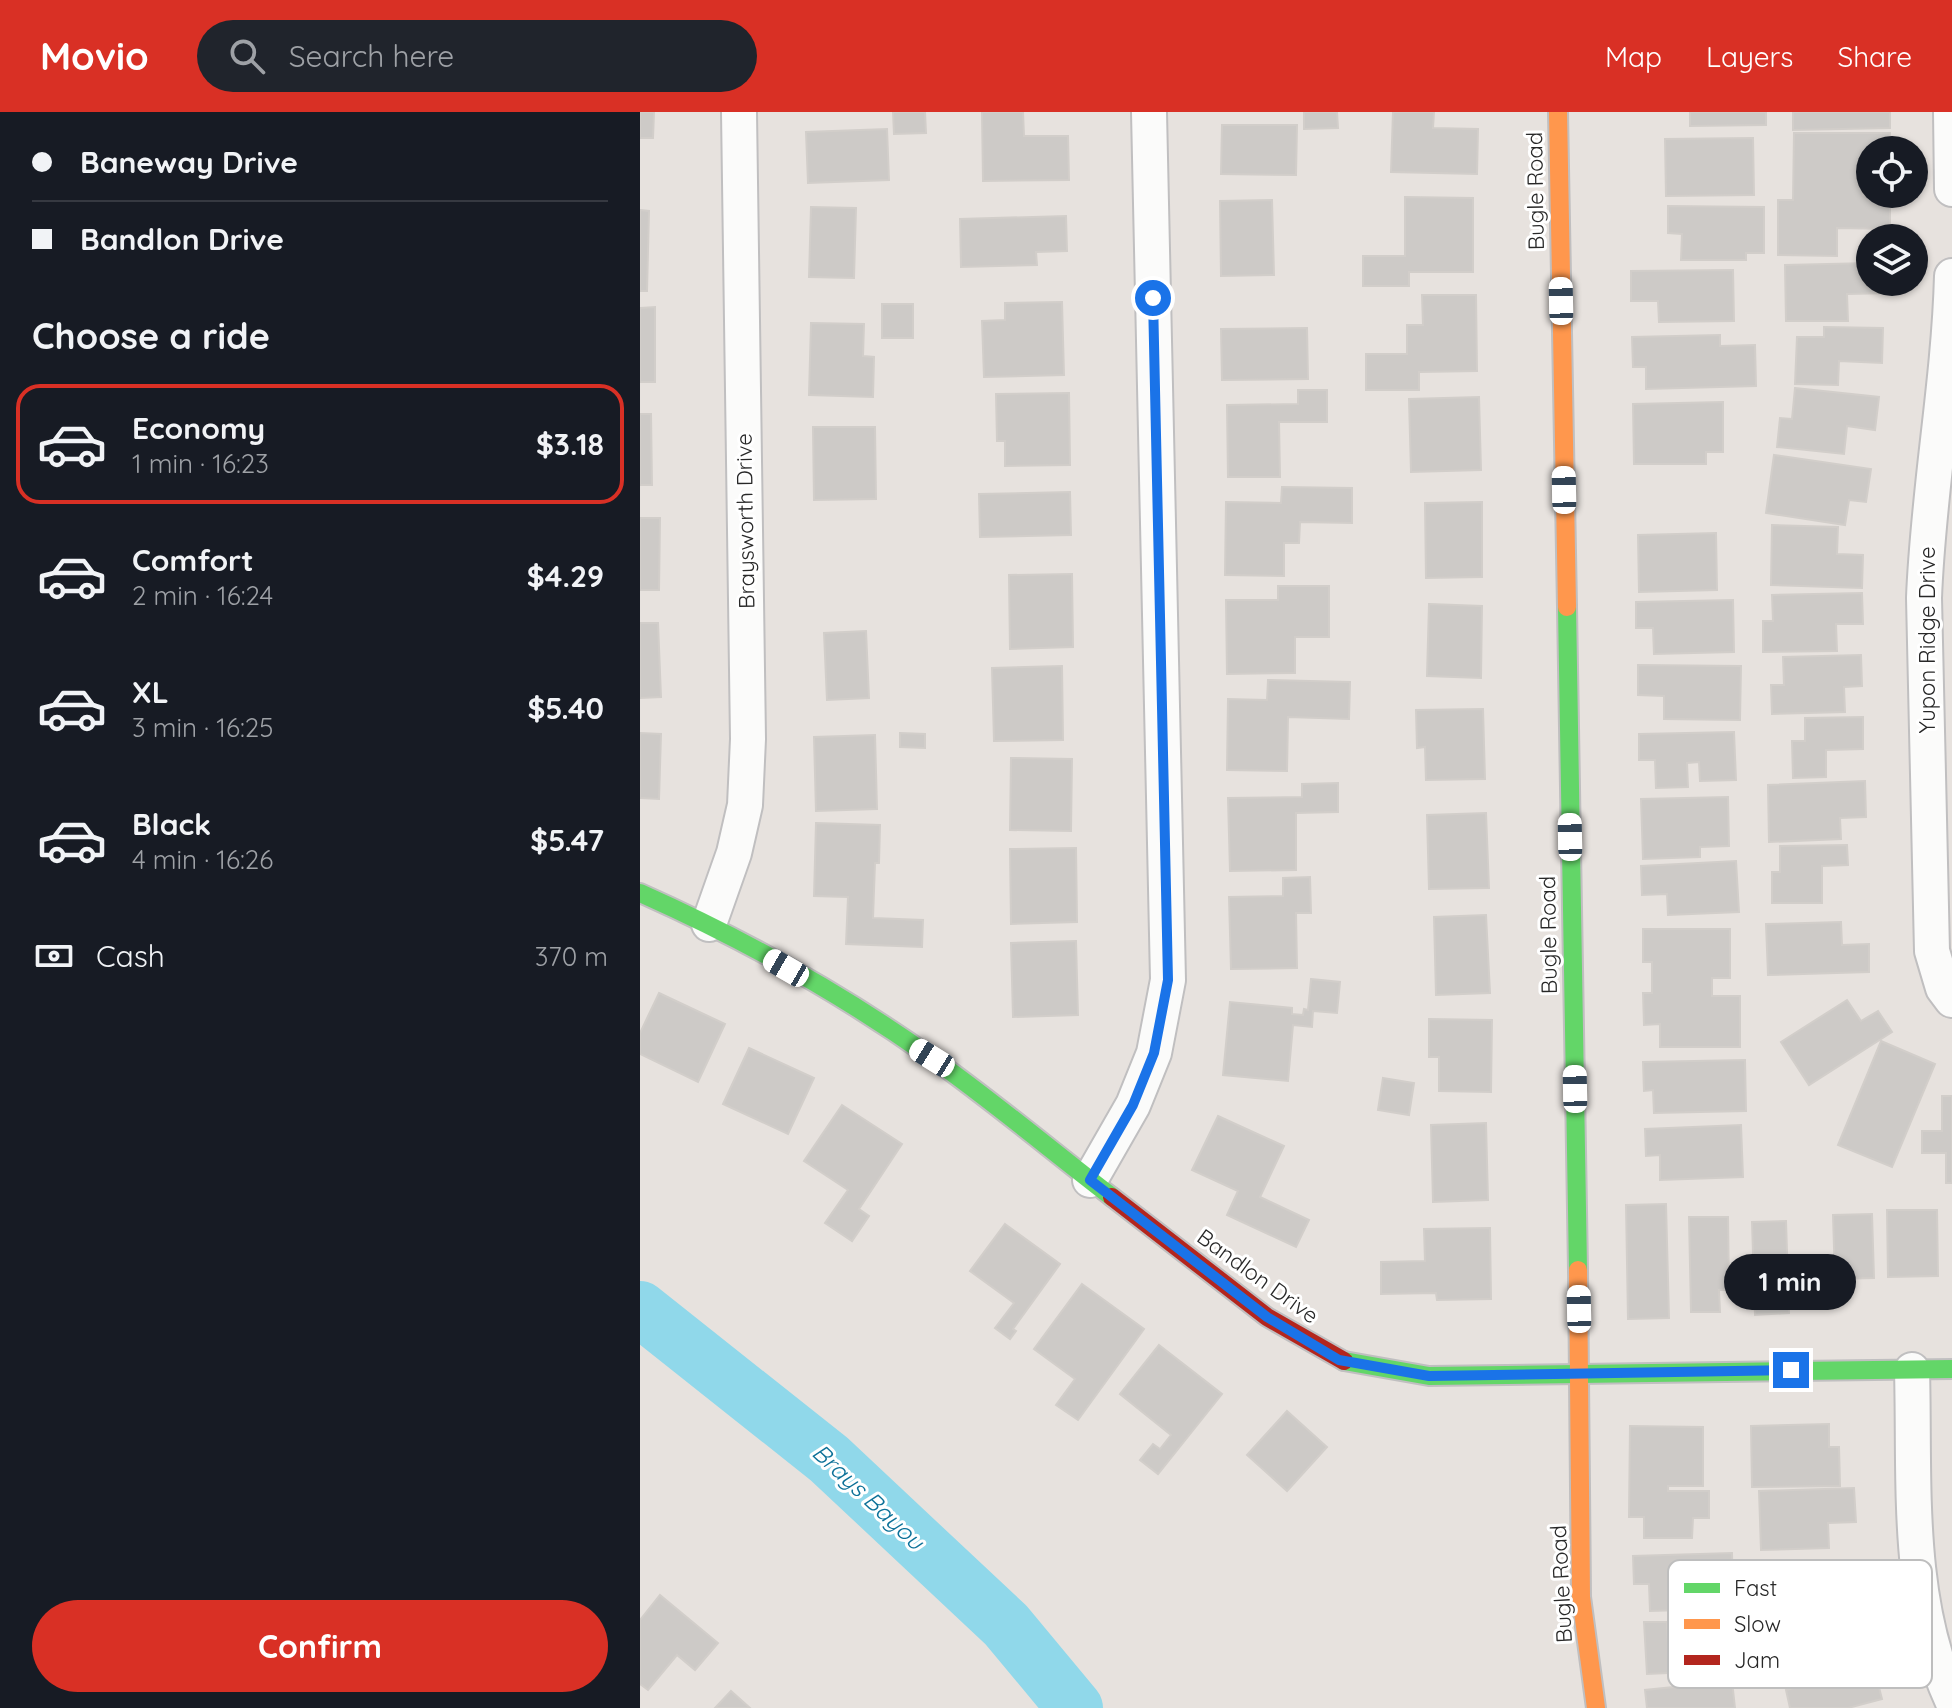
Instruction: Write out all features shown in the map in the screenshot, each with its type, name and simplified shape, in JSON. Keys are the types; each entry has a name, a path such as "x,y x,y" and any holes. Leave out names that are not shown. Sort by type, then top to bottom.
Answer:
{"street":[{"name":"Braysworth Drive","path":"709,924 734,853 742,817 748,739 739,112"},
{"path":"1090,1180 1138,1092 1154,1053 1168,980 1149,112"},
{"name":"Bugle Road","path":"1558,112 1580,1372 1581,1597 1596,1708"},
{"path":"1951,112 1952,189"},
{"name":"Yupon Ridge Drive","path":"1952,276 1924,598 1932,951 1943,988 1952,1000"},
{"name":"Bandlon Drive","path":"640,893 709,924 838,998 932,1058 1267,1317 1339,1360 1429,1376 1952,1369"},
{"path":"1912,1370 1918,1560"},
{"path":"1932,1638 1952,1700"}],"building":[{"path":"640,112 654,112 653,138 640,138"},
{"path":"893,112 925,112 926,133 894,134"},
{"path":"982,112 1023,112 1024,136 1068,136 1069,180 983,181"},
{"path":"1304,112 1337,112 1338,128 1304,129"},
{"path":"1393,112 1434,112 1433,128 1478,129 1477,174 1391,172"},
{"path":"1690,112 1766,112 1766,125 1690,126"},
{"path":"1793,112 1890,112 1890,128 1793,130"},
{"path":"1222,125 1297,125 1296,175 1221,174"},
{"path":"887,129 889,180 808,183 806,132"},
{"path":"1794,133 1890,133 1890,136 1856,136 1856,208 1890,208 1890,224 1856,224 1856,228 1837,228 1837,256 1778,255 1778,200 1793,200"},
{"path":"1753,138 1754,195 1666,196 1665,139"},
{"path":"1405,197 1473,198 1473,272 1409,272 1409,286 1363,286 1363,256 1405,256"},
{"path":"1272,200 1274,275 1221,276 1220,201"},
{"path":"1668,206 1764,207 1764,253 1746,253 1746,260 1681,260 1682,234 1668,233"},
{"path":"811,207 856,208 854,278 809,277"},
{"path":"640,210 649,211 647,291 640,291"},
{"path":"1066,216 1067,251 1036,252 1037,265 961,267 960,219"},
{"path":"1856,263 1856,294 1847,294 1848,321 1786,321 1785,265"},
{"path":"1733,270 1734,321 1659,322 1658,301 1631,301 1631,271"},
{"path":"1422,295 1476,295 1477,371 1419,372 1419,390 1366,390 1366,354 1407,354 1407,325 1423,325"},
{"path":"1062,302 1064,375 984,377 982,321 1005,320 1005,303"},
{"path":"882,304 913,304 913,338 882,338"},
{"path":"655,307 655,382 640,382 640,308"},
{"path":"811,323 864,324 863,356 874,357 873,397 809,395"},
{"path":"1824,327 1883,328 1882,363 1839,361 1838,385 1795,384 1797,337 1824,337"},
{"path":"1307,328 1308,379 1222,380 1221,329"},
{"path":"1720,335 1720,346 1755,345 1756,386 1646,389 1646,367 1633,367 1632,337"},
{"path":"1795,388 1879,397 1875,430 1847,426 1844,454 1777,447 1780,418 1792,419"},
{"path":"1298,390 1327,390 1327,422 1279,422 1280,477 1228,477 1227,405 1298,404"},
{"path":"1069,393 1070,465 1005,466 1005,441 997,441 996,394"},
{"path":"1479,397 1481,470 1411,472 1409,399"},
{"path":"1723,402 1723,452 1706,452 1706,464 1634,464 1633,404"},
{"path":"640,414 651,414 652,485 640,485"},
{"path":"813,427 875,427 876,499 814,500"},
{"path":"1774,455 1871,469 1866,502 1849,500 1845,525 1766,513"},
{"path":"1282,487 1352,488 1352,523 1300,522 1299,543 1284,543 1284,576 1225,575 1226,502 1281,503"},
{"path":"1070,492 1071,535 980,537 979,494"},
{"path":"1482,502 1482,577 1426,578 1425,503"},
{"path":"640,518 660,518 659,590 640,590"},
{"path":"1772,525 1838,527 1837,554 1863,555 1862,588 1771,585"},
{"path":"1716,533 1717,590 1639,592 1638,535"},
{"path":"1072,574 1073,647 1010,649 1009,575"},
{"path":"1278,586 1329,586 1329,637 1295,637 1295,673 1227,674 1226,600 1278,600"},
{"path":"1862,593 1863,624 1836,624 1837,651 1763,652 1763,621 1773,621 1772,595"},
{"path":"1733,600 1734,652 1654,654 1653,628 1636,628 1636,602"},
{"path":"1429,604 1482,606 1481,678 1427,676"},
{"path":"640,623 658,623 661,697 640,698"},
{"path":"866,631 869,698 827,700 824,633"},
{"path":"1861,655 1862,686 1844,687 1845,712 1772,714 1771,685 1784,685 1783,657"},
{"path":"1638,665 1741,666 1740,720 1664,719 1664,696 1638,695"},
{"path":"1062,666 1063,740 994,741 992,668"},
{"path":"1268,680 1350,682 1349,719 1288,717 1287,771 1227,770 1228,699 1267,700"},
{"path":"1483,709 1485,779 1426,780 1425,747 1417,748 1416,710"},
{"path":"1863,717 1863,749 1826,750 1826,777 1793,778 1792,741 1805,741 1805,718"},
{"path":"1734,732 1736,780 1700,781 1699,762 1687,763 1688,787 1656,788 1655,760 1639,760 1639,734"},
{"path":"640,733 661,734 659,799 640,798"},
{"path":"900,733 925,734 925,748 900,747"},
{"path":"875,735 877,809 816,811 814,737"},
{"path":"1011,758 1072,759 1071,831 1010,830"},
{"path":"1865,781 1866,817 1840,818 1841,839 1769,842 1768,785"},
{"path":"1338,783 1338,812 1296,813 1296,870 1230,871 1228,798 1302,797 1302,784"},
{"path":"1728,797 1729,846 1700,847 1700,857 1643,859 1641,799"},
{"path":"1486,813 1489,888 1429,889 1427,815"},
{"path":"816,823 880,825 873,918 923,920 922,947 846,944 848,897 814,896"},
{"path":"1847,845 1848,865 1822,866 1822,903 1772,903 1772,872 1780,872 1780,846"},
{"path":"1076,848 1077,922 1011,924 1010,849"},
{"path":"1736,861 1739,912 1668,915 1667,894 1642,895 1641,866"},
{"path":"1310,877 1311,913 1296,913 1297,968 1231,969 1229,897 1283,896 1283,878"},
{"path":"1486,915 1490,993 1436,995 1434,917"},
{"path":"1841,922 1842,945 1869,944 1869,972 1768,975 1766,924"},
{"path":"1643,929 1730,929 1730,978 1712,978 1712,996 1740,996 1740,1047 1660,1047 1660,1024 1644,1025 1643,993 1652,993 1652,962 1643,962"},
{"path":"1076,941 1078,1015 1013,1017 1011,943"},
{"path":"1311,979 1340,982 1337,1013 1313,1011 1312,1027 1293,1025 1288,1081 1223,1075 1230,1002 1292,1008 1292,1014 1303,1015 1304,1009 1308,1010"},
{"path":"659,993 725,1024 698,1082 640,1054 640,1033"},
{"path":"1847,1000 1861,1021 1878,1011 1892,1032 1809,1085 1781,1042"},
{"path":"1429,1019 1492,1020 1491,1092 1439,1091 1439,1057 1429,1057"},
{"path":"1881,1041 1935,1064 1892,1167 1838,1145"},
{"path":"749,1048 814,1078 788,1134 723,1104"},
{"path":"1745,1060 1746,1111 1654,1113 1653,1090 1644,1091 1643,1062"},
{"path":"1383,1078 1414,1083 1409,1115 1378,1110"},
{"path":"1942,1096 1952,1096 1952,1183 1946,1183 1946,1153 1922,1153 1922,1131 1942,1131"},
{"path":"842,1105 902,1144 859,1209 869,1216 852,1241 825,1223 848,1190 804,1161"},
{"path":"1218,1116 1284,1146 1260,1197 1309,1220 1296,1247 1227,1215 1238,1191 1192,1170"},
{"path":"1486,1123 1488,1200 1433,1202 1431,1125"},
{"path":"1741,1125 1743,1177 1660,1180 1660,1155 1646,1156 1645,1129"},
{"path":"1666,1204 1669,1318 1628,1319 1626,1205"},
{"path":"1887,1210 1937,1210 1938,1276 1888,1277"},
{"path":"1872,1214 1874,1278 1835,1279 1833,1215"},
{"path":"1689,1217 1728,1217 1729,1290 1719,1290 1720,1312 1691,1312"},
{"path":"1786,1221 1789,1313 1755,1315 1752,1222"},
{"path":"1005,1224 1060,1264 1013,1329 1016,1331 1010,1339 995,1328 1014,1303 970,1271"},
{"path":"1490,1228 1491,1299 1437,1300 1436,1293 1381,1294 1381,1262 1425,1261 1424,1229"},
{"path":"1082,1284 1144,1329 1078,1420 1056,1405 1075,1379 1034,1349"},
{"path":"1159,1345 1222,1394 1158,1474 1140,1460 1153,1444 1160,1449 1171,1435 1120,1394"},
{"path":"1287,1411 1327,1447 1287,1491 1247,1455"},
{"path":"1829,1424 1829,1447 1839,1447 1840,1486 1752,1487 1751,1426"},
{"path":"1630,1426 1703,1427 1703,1486 1668,1486 1668,1491 1709,1491 1709,1518 1693,1518 1692,1538 1644,1538 1644,1517 1629,1517"},
{"path":"1854,1488 1856,1522 1828,1523 1829,1548 1761,1550 1759,1491"},
{"path":"1732,1553 1732,1560 1668,1560 1668,1610 1650,1611 1649,1584 1634,1584 1633,1556"},
{"path":"660,1595 718,1643 695,1670 677,1655 648,1690 640,1684 640,1620"},
{"path":"1644,1622 1667,1622 1668,1673 1647,1674"},
{"path":"1733,1688 1735,1708 1647,1708 1645,1690"},
{"path":"1879,1688 1882,1699 1848,1708 1790,1708 1786,1690"},
{"path":"731,1691 750,1708 715,1708"}],"waterway":[{"name":"Brays Bayou","path":"640,1309 829,1459 1006,1625 1075,1708"}],"traffic: fast":[{"path":"1567,607 1578,1270"},
{"path":"640,893 753,948 898,1034 1112,1197"},
{"path":"1344,1361 1429,1376 1952,1369"}],"traffic: slow":[{"path":"1558,112 1567,607"},
{"path":"1578,1270 1581,1597 1596,1708"}],"traffic: jam":[{"path":"1112,1197 1267,1317 1344,1361"}],"route":[{"path":"1153,298 1168,980 1154,1053 1133,1105 1090,1180 1267,1317 1339,1360 1429,1376 1791,1370"}]}
